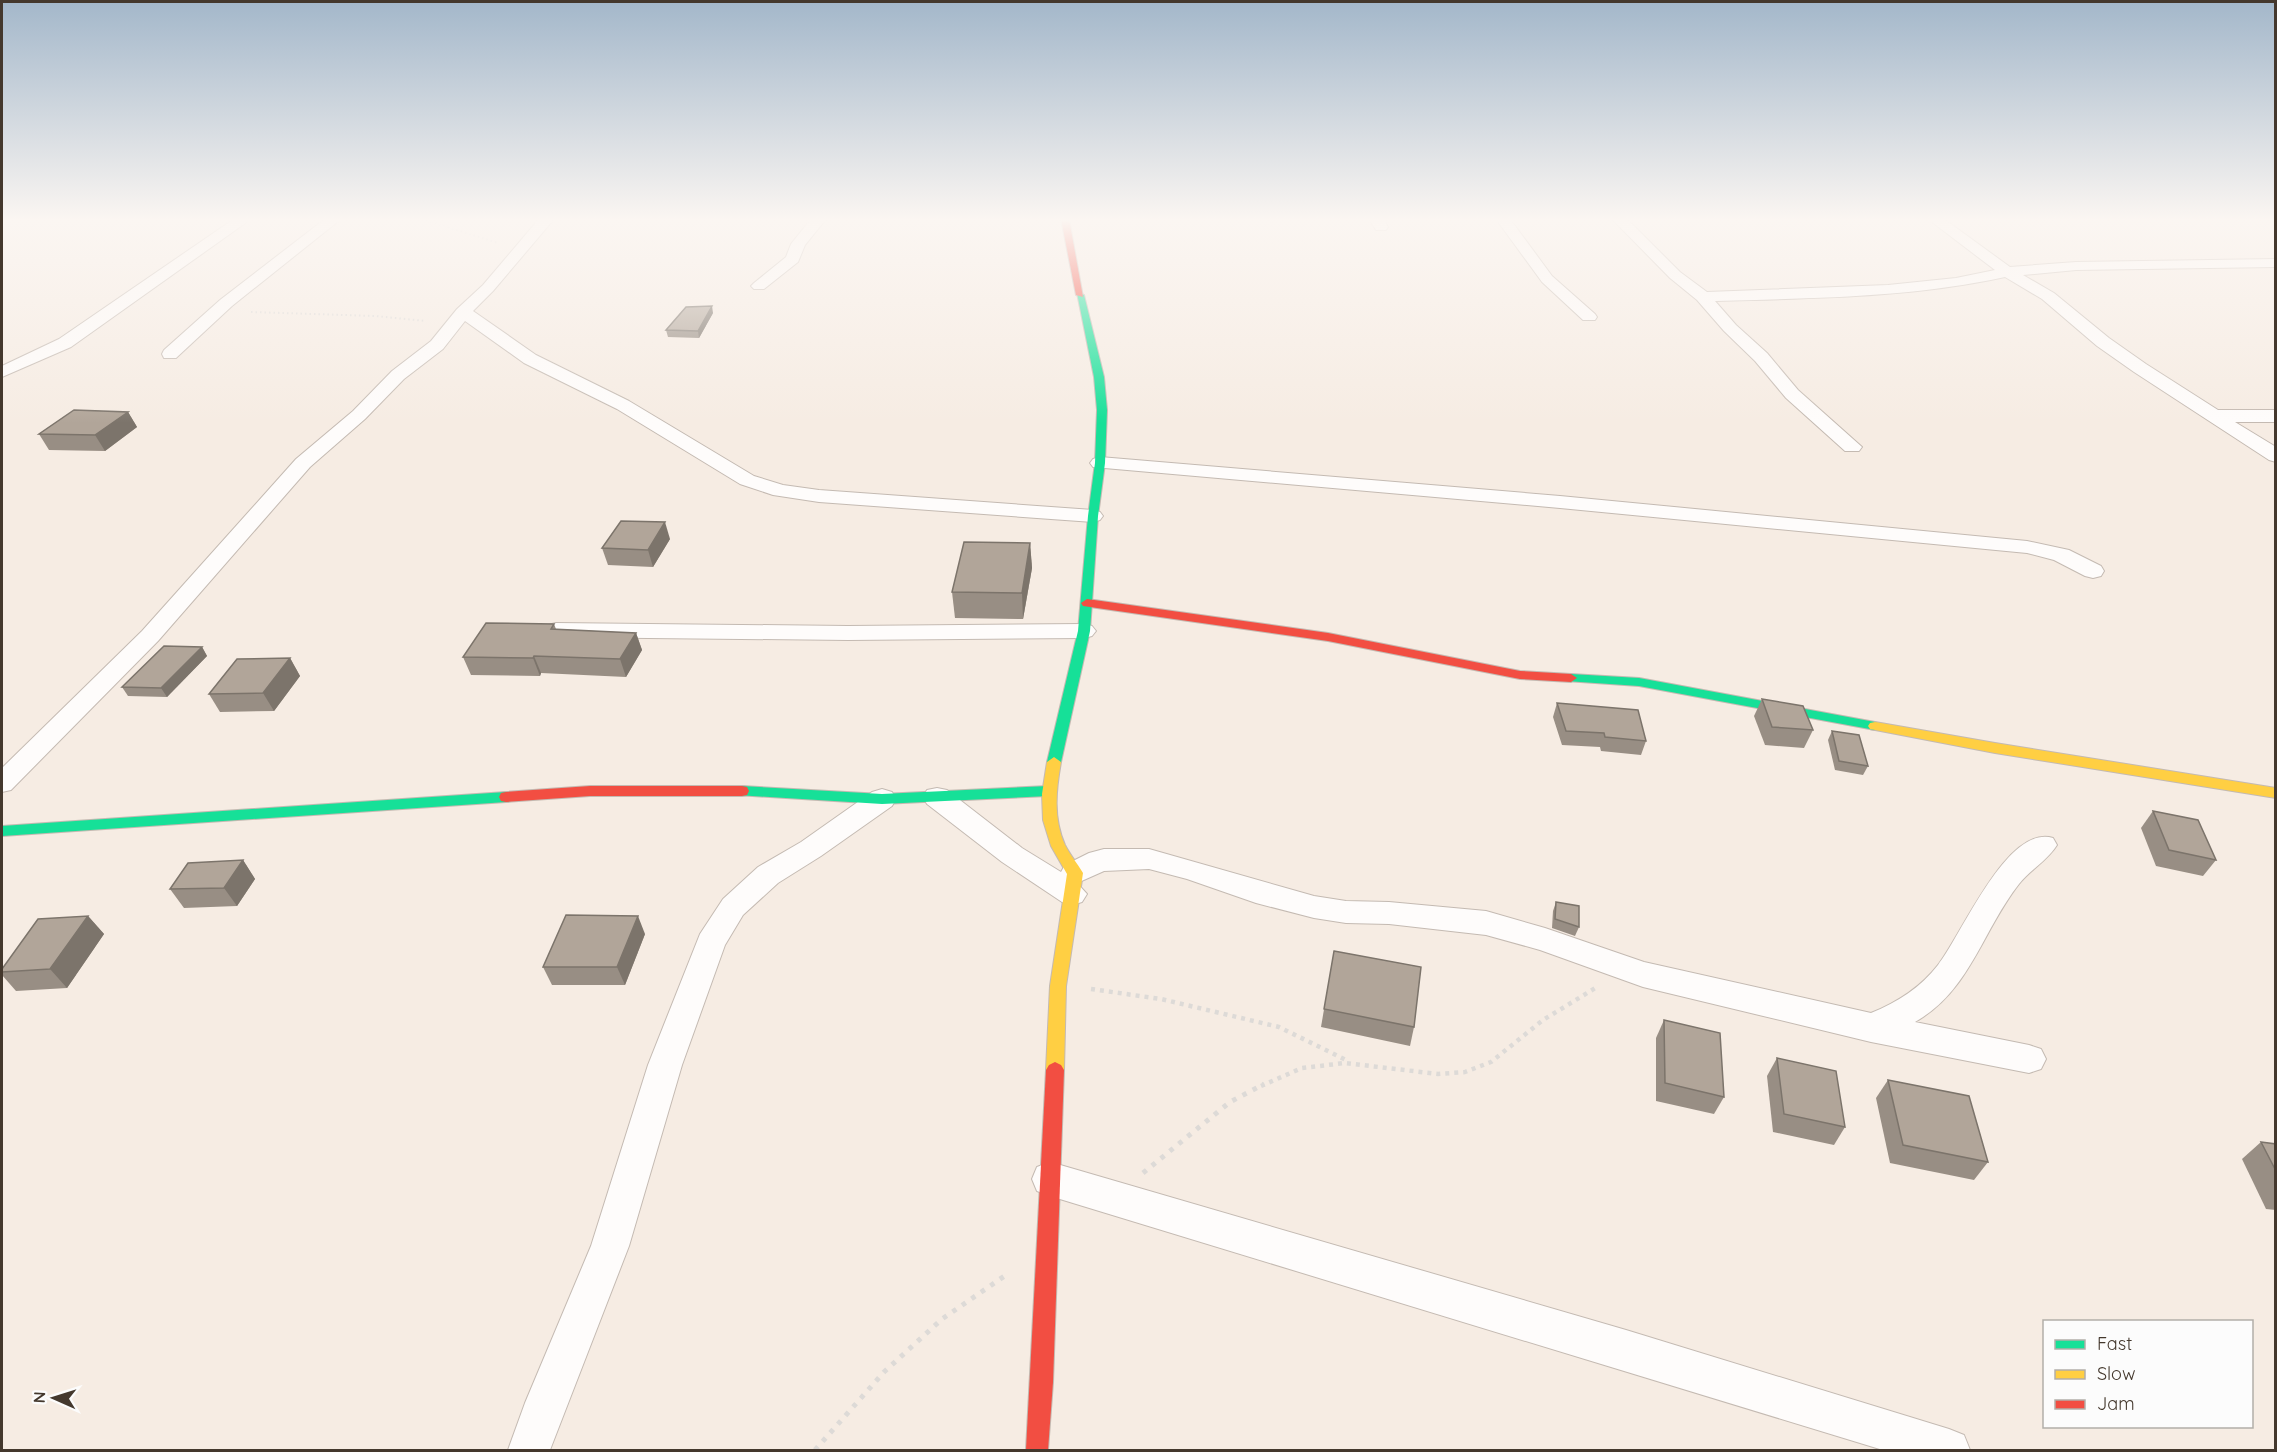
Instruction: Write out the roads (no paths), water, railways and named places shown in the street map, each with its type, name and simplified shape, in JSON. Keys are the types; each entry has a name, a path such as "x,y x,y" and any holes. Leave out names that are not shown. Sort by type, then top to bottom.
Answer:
{"street":[{"path":"2,372 65,343 146,287"},
{"path":"170,354 221,307 247,287"},
{"path":"2,783 150,636 303,463 359,415 398,375 437,345 458,318 489,287"},
{"path":"1074,884 1050,827 1048,791 1083,631 1100,463 1102,410 1098,377 1079,287"},
{"path":"1556,287 1589,317"},
{"path":"1689,287 1761,357 1792,394 1852,447"},
{"path":"1702,297 1919,287"},
{"path":"2032,287 2048,296 2103,342 2276,456"},
{"path":"458,318 530,359 623,405 747,480 780,491 819,496 1093,516"},
{"path":"2215,416 2276,416"},
{"path":"1100,463 1560,502 2027,547 2061,555 2093,571"},
{"path":"1087,603 1328,637 1520,675 1639,682 1995,748 2276,793"},
{"path":"556,630 848,633 1083,631"},
{"path":"2,831 590,791 734,790 882,799 1048,791"},
{"path":"937,796 1012,855 1074,884"},
{"path":"529,1450 546,1402 610,1246 665,1065 711,942 733,907 768,875 882,799"},
{"path":"1871,1028 1910,1010 1935,991 2005,881 2025,856 2043,845"},
{"path":"1037,1450 1058,986 1074,884 1089,864 1104,860 1149,859 1314,907 1346,912 1412,915 1486,924 1545,940 1643,974 1871,1028 2029,1059"},
{"path":"1050,1179 1615,1347 1949,1450"}]}
